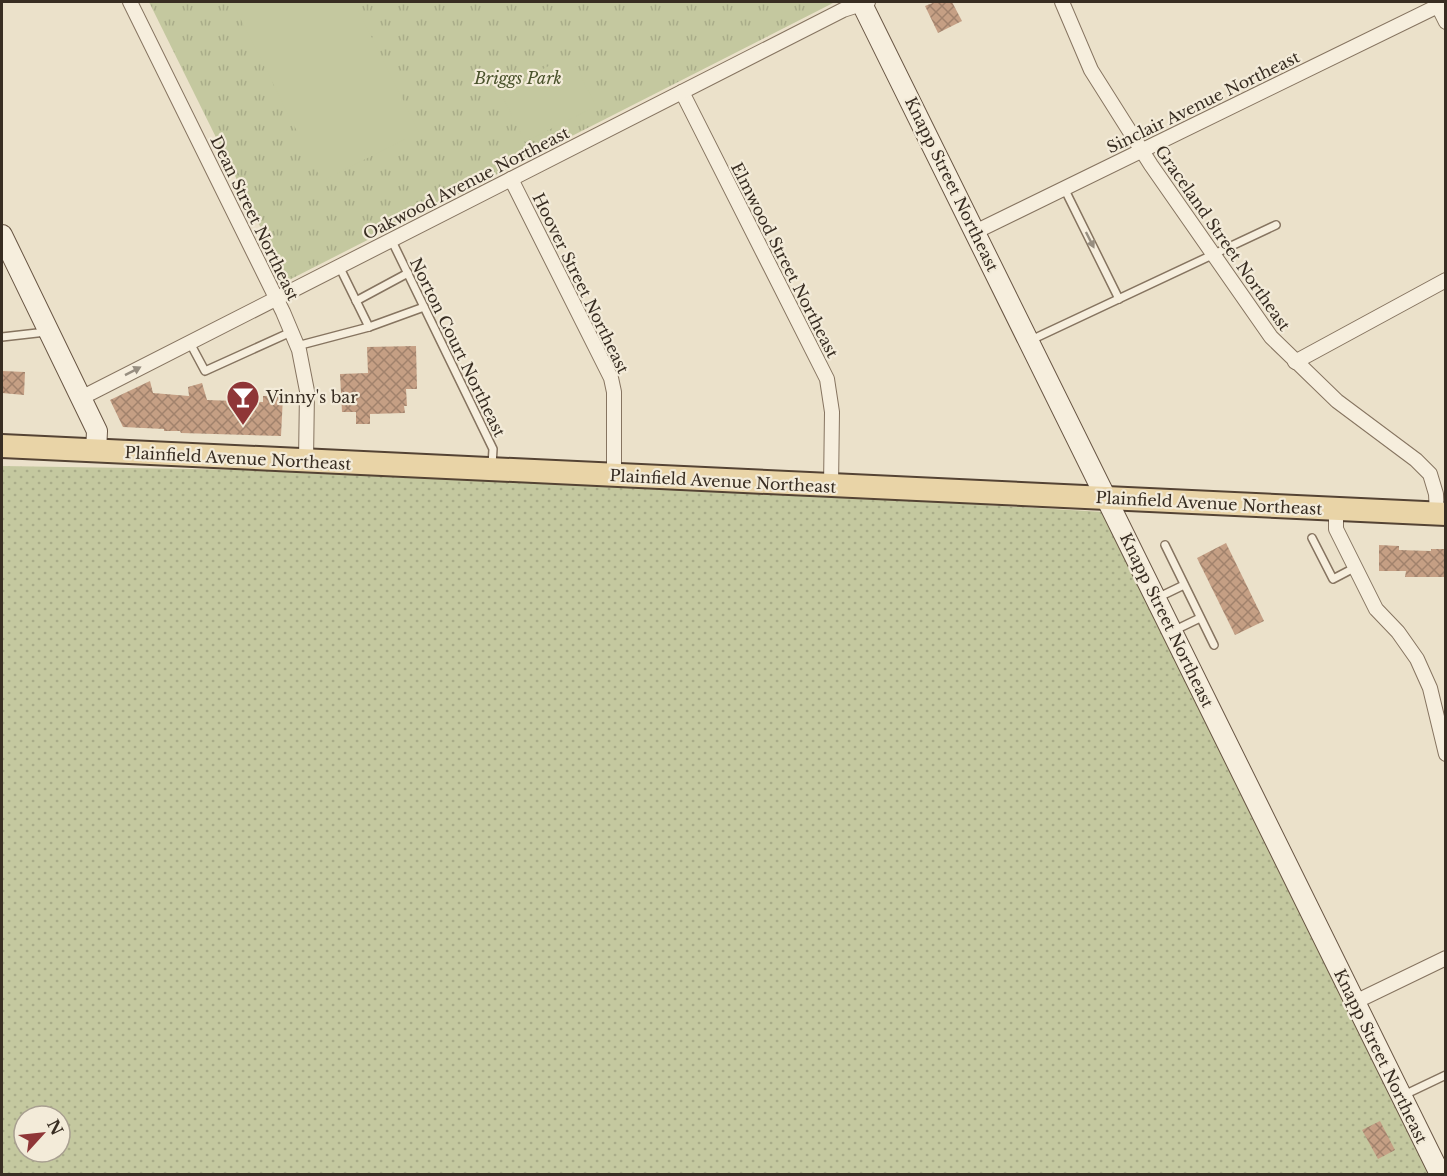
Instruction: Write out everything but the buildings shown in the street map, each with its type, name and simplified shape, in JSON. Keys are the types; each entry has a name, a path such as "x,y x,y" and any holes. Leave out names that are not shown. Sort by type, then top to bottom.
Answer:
{"main road":[{"name":"Knapp Street Northeast","path":"863,2 1440,1174"},
{"path":"2,235 97,431 96,451"},
{"name":"Plainfield Avenue Northeast","path":"2,447 1441,514"}],"street":[{"name":"Dean Street Northeast","path":"130,2 297,346 307,392 306,461"},
{"name":"Oakwood Avenue Northeast","path":"81,398 843,10 863,2"},
{"name":"Graceland Street Northeast","path":"1062,2 1091,70 1141,150 1271,337 1337,401 1416,460 1430,474 1441,514"},
{"name":"Sinclair Avenue Northeast","path":"975,232 1440,3"},
{"path":"1440,3 1446,22"},
{"name":"Elmwood Street Northeast","path":"682,92 827,379 832,412 831,486"},
{"name":"Hoover Street Northeast","path":"511,179 611,378 614,392 614,475"},
{"path":"1296,362 1446,280"},
{"path":"1336,509 1336,529 1376,609 1398,632 1417,659 1430,688 1446,754"},
{"path":"1354,1002 1446,958"}],"lane":[{"path":"1064,188 1119,299"},
{"path":"1029,341 1276,225"},
{"name":"Norton Court Northeast","path":"391,239 493,449 492,469"},
{"path":"339,266 369,327"},
{"path":"356,301 408,273"},
{"path":"297,346 369,327 424,307"},
{"path":"2,337 49,332"},
{"path":"190,342 205,371 291,332"},
{"path":"1312,538 1333,579 1354,568"},
{"path":"1165,545 1214,645"},
{"path":"1157,598 1184,585"},
{"path":"1173,631 1200,618"},
{"path":"1401,1096 1446,1075"}],"green space":[{"name":"Briggs Park","path":"149,2 835,2 287,281"},
{"path":"232,2 354,2 419,132 322,181"},
{"path":"570,55 596,106 525,142 500,91"},
{"path":"2,466 447,473 1104,512 1431,1174 2,1174"}],"place":[{"name":"Vinny's bar","path":"243,426"}]}
